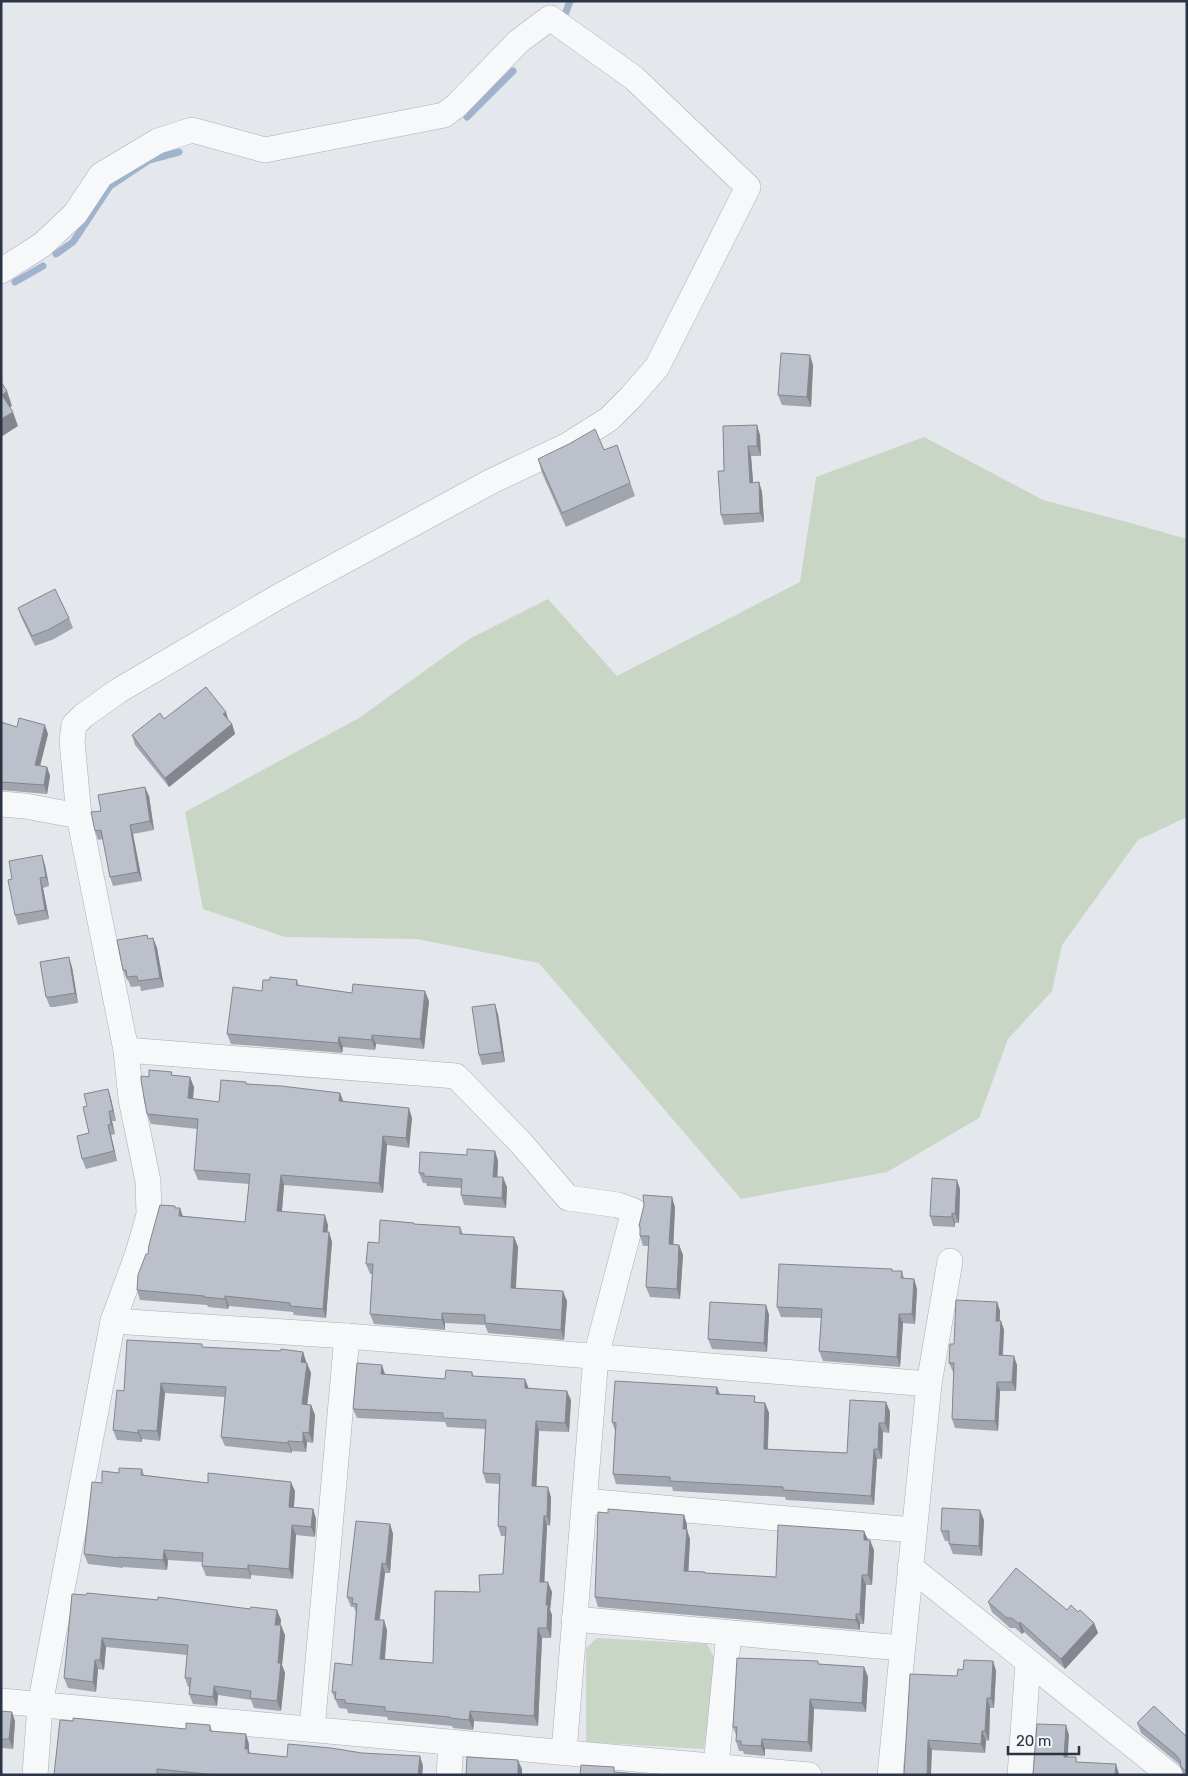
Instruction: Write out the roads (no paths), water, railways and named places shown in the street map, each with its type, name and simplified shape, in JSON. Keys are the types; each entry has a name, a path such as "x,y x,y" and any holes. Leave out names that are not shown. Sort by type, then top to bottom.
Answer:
{"street":[{"path":"1,271 42,246 75,214 101,175 158,141 192,130 265,150 444,115 456,106 550,10 634,78 748,187 657,366 631,397 609,419 568,445 483,486 276,598 118,691 83,716 74,725 72,741 79,816 126,1050 131,1099 148,1181 149,1215 137,1256 113,1321 40,1705 36,1775"},
{"path":"1,804 25,806 79,816"},
{"path":"126,1050 456,1076 521,1144 568,1198 618,1205 634,1211 596,1356 564,1752"},
{"path":"890,1775 929,1384 950,1261"},
{"path":"113,1321 348,1336 929,1384"},
{"path":"312,1729 348,1336"},
{"path":"584,1501 914,1530"},
{"path":"910,1567 1028,1663 1145,1765 1170,1775"},
{"path":"574,1619 902,1648"},
{"path":"716,1766 730,1632"},
{"path":"1020,1775 1028,1663"},
{"path":"1,1701 809,1775"},
{"path":"449,1775 451,1742"}],"waterway":[{"path":"563,20 570,1"},
{"path":"467,117 513,71"},
{"path":"56,254 73,242 110,186 149,160 179,152"},
{"path":"15,282 43,266"}]}
